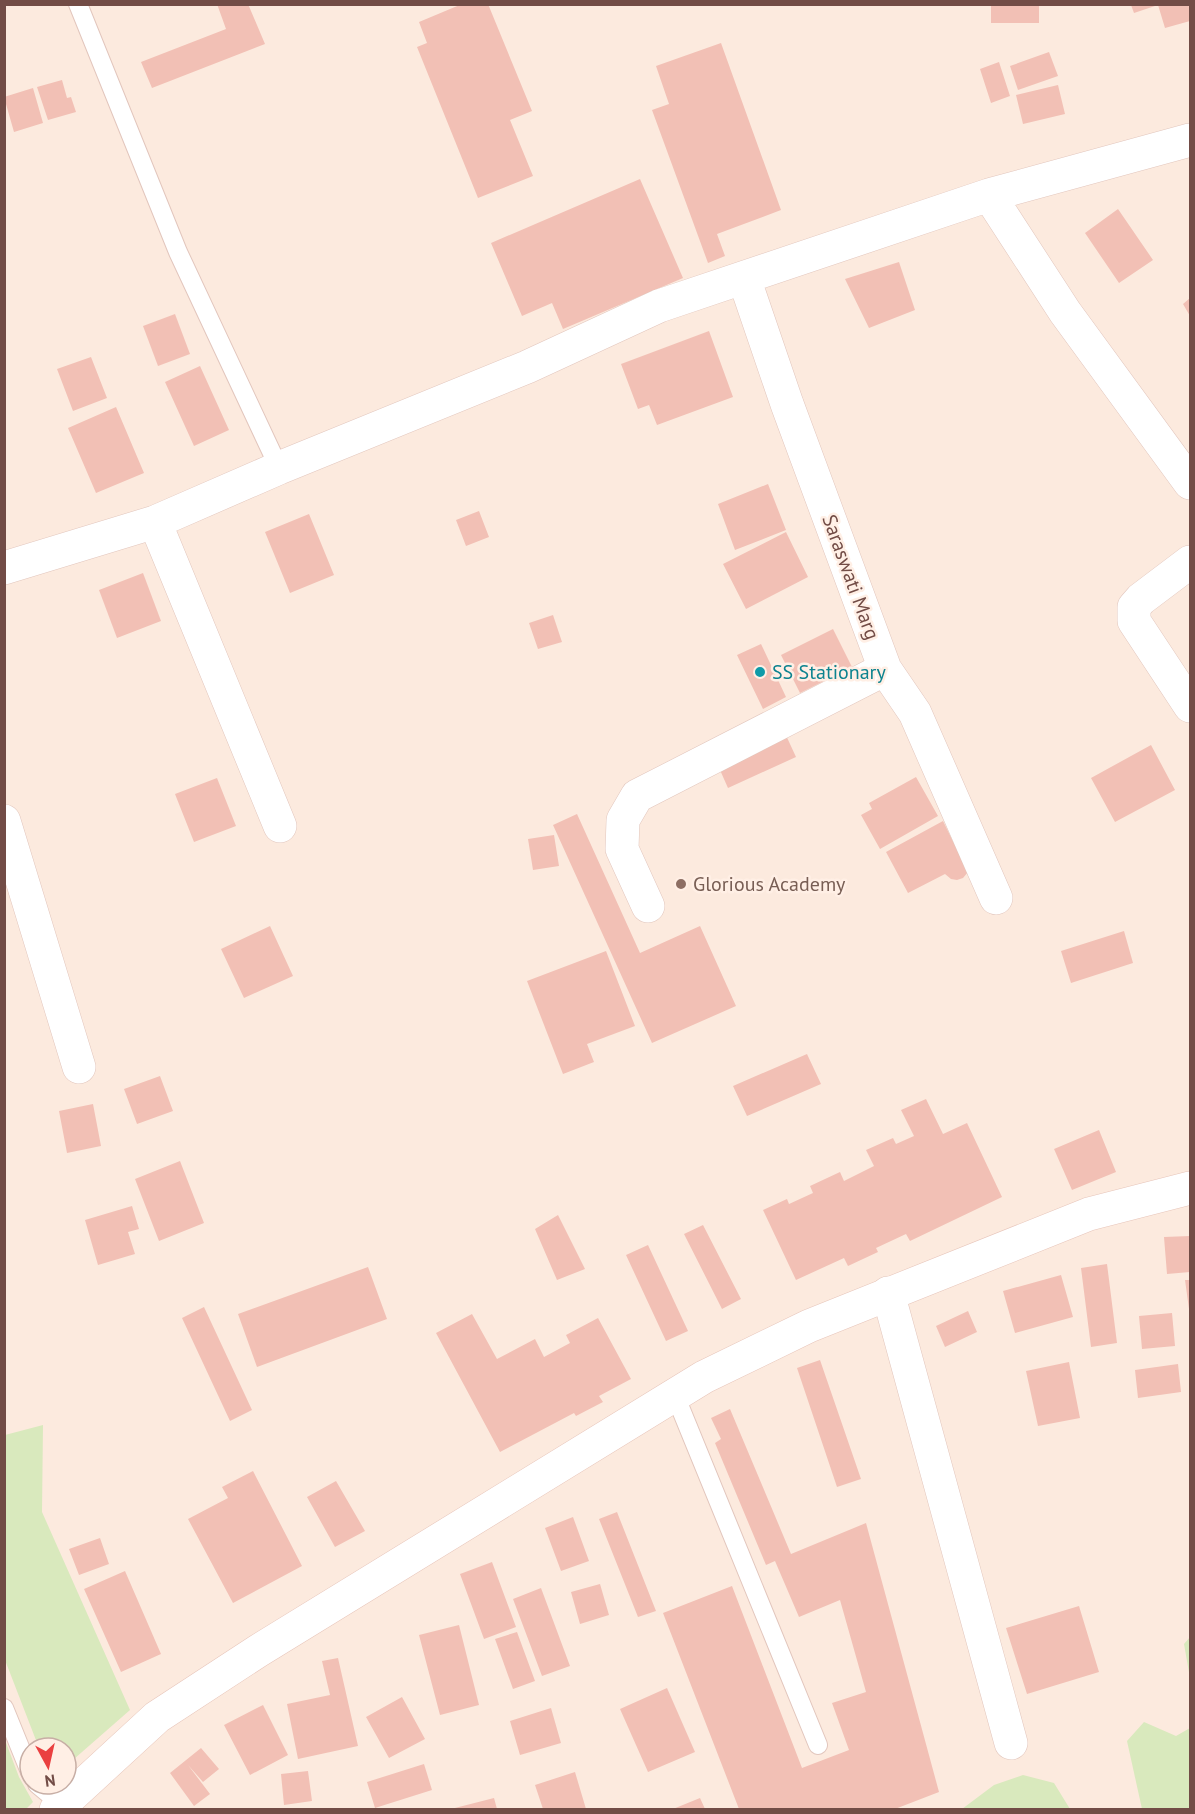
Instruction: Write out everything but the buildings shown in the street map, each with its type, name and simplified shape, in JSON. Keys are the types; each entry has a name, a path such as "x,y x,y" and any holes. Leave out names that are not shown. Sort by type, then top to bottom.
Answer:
{"street":[{"path":"4,568 155,522 279,468 528,367 659,306 989,195 1191,140"},
{"path":"989,195 1065,312 1191,483"},
{"name":"Saraswati Marg","path":"744,278 786,404 885,669 915,713 996,898"},
{"path":"155,522 280,826"},
{"path":"1191,562 1141,599 1134,607 1134,621 1191,706"},
{"path":"648,906 622,849 623,820 637,796 885,669"},
{"path":"4,821 79,1067"},
{"path":"52,1799 157,1717 258,1651 704,1377 799,1331 888,1293 1089,1214 1191,1188"},
{"path":"888,1293 1011,1743"}],"lane":[{"path":"78,4 178,252 279,468"},
{"path":"675,1395 818,1745"},
{"path":"4,1708 18,1742"}],"green space":[{"path":"43,1425 42,1512 130,1710 78,1756 78,1736 34,1736 5,1660 5,1435"},
{"path":"1190,1637 1190,1678 1184,1644"},
{"path":"1144,1722 1176,1736 1190,1728 1190,1809 1142,1809 1127,1741"},
{"path":"5,1740 18,1774 18,1796 30,1796 33,1802 26,1809 5,1809"},
{"path":"1023,1775 1054,1783 1070,1809 962,1809 994,1785"}],"place":[{"name":"SS Stationary","path":"760,672"},
{"name":"Glorious Academy","path":"681,884"}]}
